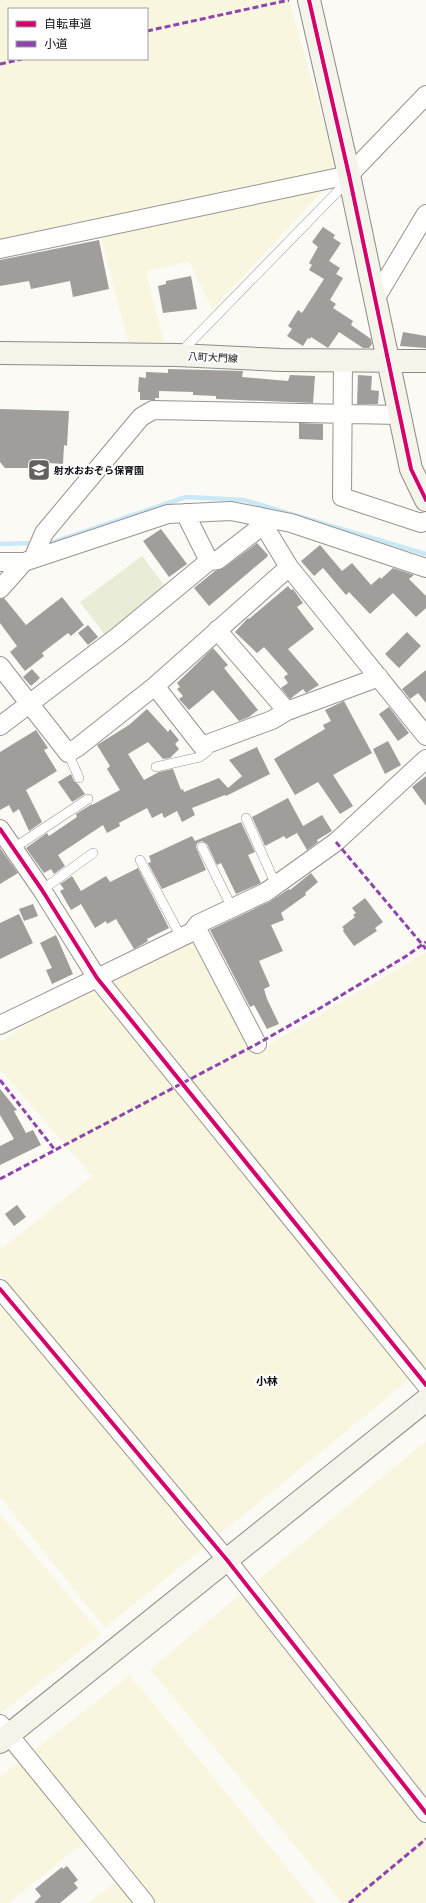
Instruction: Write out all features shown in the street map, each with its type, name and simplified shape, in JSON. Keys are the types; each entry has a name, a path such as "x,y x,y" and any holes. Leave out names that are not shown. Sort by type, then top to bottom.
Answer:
{"street":[{"path":"309,0 349,175 411,469 426,500"},
{"path":"0,249 349,175 426,95"},
{"path":"375,299 426,214"},
{"name":"八町大門線","path":"0,353 177,355 343,361 426,361"},
{"path":"343,361 342,497 421,523 426,521"},
{"path":"0,589 28,561 44,533 141,417 152,410 399,415"},
{"path":"0,562 28,561 168,514 231,511 261,521 290,523 426,568"},
{"path":"185,513 209,561"},
{"path":"0,726 117,637 209,561 218,560 261,521"},
{"path":"261,521 289,567 426,736"},
{"path":"0,666 68,753 78,747 155,686 289,567"},
{"path":"217,630 287,711"},
{"path":"155,686 202,746 272,720 287,711 379,677"},
{"path":"0,1025 188,932 198,924 266,892 336,842 426,759"},
{"path":"0,828 42,890 97,978 426,1385"},
{"path":"188,932 257,1044"},
{"path":"0,1289 227,1560 426,1813"},
{"path":"145,1903 3,1734 227,1560 426,1400"}],"lane":[{"path":"177,355 343,186 349,175"},
{"path":"156,767 200,757 208,751 207,744"},
{"path":"68,753 79,778"},
{"path":"14,848 88,799"},
{"path":"246,818 276,885"},
{"path":"202,847 232,908"},
{"path":"42,890 93,853"},
{"path":"140,860 188,932"}],"shaded area":[{"path":"0,0 289,0 336,166 319,195 212,309 189,262 146,271 164,342 128,342 96,218 0,240"},
{"path":"194,937 258,1051 426,952 426,1366 105,1628 0,1497 0,1307 17,1294 0,1275 0,1250 92,1176 0,1069 0,1041 32,1021"},
{"path":"426,1441 426,1903 342,1903 150,1669"},
{"path":"0,1514 101,1634 0,1714"},
{"path":"130,1675 316,1903 88,1903 133,1870 99,1830 9,1903 0,1903 0,1777"}],"green space":[{"path":"142,556 167,589 105,635 80,602"}],"building":[{"path":"323,227 335,235 333,238 341,243 329,261 340,268 336,274 343,278 330,300 336,304 333,308 353,321 351,325 371,339 372,344 369,348 363,348 339,332 328,348 311,337 310,339 308,338 303,346 287,336 292,329 288,326 298,310 302,313 324,279 309,270 312,265 309,263 318,247 312,242"},
{"path":"99,240 109,289 73,297 70,281 31,289 29,281 0,286 0,260"},
{"path":"191,276 197,309 163,313 158,286 166,284 166,281"},
{"path":"403,332 426,336 426,348 400,346"},
{"path":"168,369 243,371 242,377 288,381 290,375 315,376 313,403 216,399 216,396 193,395 193,392 159,391 159,398 155,398 155,400 140,400 140,392 138,392 139,377 146,378 146,372 168,373"},
{"path":"358,375 372,376 371,390 379,391 378,404 357,404"},
{"path":"0,409 69,411 67,446 64,445 63,464 49,463 44,468 5,468 0,462"},
{"path":"299,423 323,424 323,440 299,439"},
{"path":"161,529 187,564 169,577 143,541"},
{"path":"257,543 268,555 267,557 209,606 194,588 215,571 224,568"},
{"path":"320,545 342,571 352,563 371,585 380,577 381,579 393,568 414,575 409,579 426,596 426,608 416,617 393,593 370,614 349,592 346,595 323,568 314,576 301,561"},
{"path":"288,586 291,590 293,589 303,603 297,607 314,629 288,649 319,685 306,693 303,689 290,699 281,688 288,683 284,677 288,674 264,647 257,653 235,632 248,618 249,619"},
{"path":"62,597 84,625 71,636 68,633 42,653 44,656 25,671 10,652 17,646 0,623 0,599 4,598 26,625"},
{"path":"88,625 98,637 88,645 78,633"},
{"path":"407,632 421,646 399,668 385,654"},
{"path":"213,648 228,665 224,668 258,710 249,717 239,721 213,690 189,710 179,699 183,696 177,689 180,687 177,683"},
{"path":"32,669 40,678 31,686 23,677"},
{"path":"426,670 426,703 418,693 410,699 402,689"},
{"path":"344,701 372,753 333,775 353,806 340,814 318,782 295,795 274,759 325,729 323,725 331,721 325,710"},
{"path":"389,707 409,733 398,741 379,714"},
{"path":"147,709 168,732 170,729 179,740 175,744 179,749 170,758 163,759 148,742 128,754 144,780 159,772 173,769 181,790 183,789 184,792 219,778 228,788 242,776 229,760 257,747 270,774 226,796 225,795 192,808 195,815 182,822 177,811 164,818 162,813 152,818 147,808 119,823 120,826 107,833 103,825 58,855 65,866 54,874 51,869 44,873 26,848 47,833 49,836 77,817 76,814 92,804 120,790 107,769 110,766 97,745 129,725"},
{"path":"36,730 48,748 44,750 57,771 26,790 42,822 29,831 19,809 13,813 9,805 0,810 0,752"},
{"path":"388,741 401,765 385,774 373,749"},
{"path":"71,774 74,781 85,794 72,802 58,782"},
{"path":"426,776 426,806 412,787"},
{"path":"288,798 303,826 322,815 332,831 317,840 318,842 307,850 297,833 286,839 284,836 265,846 252,817"},
{"path":"241,822 255,852 248,855 261,883 236,894 221,863 217,865 207,844 202,841 197,843 196,847 206,870 162,889 148,863 151,862 149,856 192,836 195,841"},
{"path":"0,848 18,873 0,884"},
{"path":"138,868 169,928 147,939 148,941 134,949 116,919 107,924 106,921 95,928 81,904 71,910 60,891 64,889 60,884 72,876 81,891 106,876 110,882"},
{"path":"311,873 318,882 305,893 306,895 281,913 284,920 271,925 283,951 259,961 270,986 264,989 267,999 279,1024 267,1029 254,1005 250,1007 210,930 271,901 289,889 290,890"},
{"path":"365,898 383,922 375,928 377,931 354,946 343,931 344,929 342,927 355,917 353,915 356,913 352,908"},
{"path":"33,904 38,916 24,921 19,909"},
{"path":"19,914 33,943 0,959 0,923"},
{"path":"56,935 73,974 52,984 46,970 52,968 40,943"},
{"path":"0,1089 17,1110 14,1111 26,1133 33,1130 41,1145 0,1165 0,1146 14,1139 0,1115"},
{"path":"17,1205 26,1217 14,1226 5,1214"},
{"path":"67,1866 78,1880 74,1883 78,1888 60,1903 34,1903 41,1896 35,1889 62,1867 63,1869"}],"waterway":[{"path":"44,543 51,543 186,497 244,500 426,554"},
{"path":"0,544 34,543"}],"marked path":[{"path":"148,31 289,0"},
{"path":"0,64 18,60"},
{"path":"336,842 426,949"},
{"path":"0,1179 257,1044 322,1007 408,955 426,942"},
{"path":"0,1080 55,1150"},
{"path":"349,1903 426,1839"}],"cycle path":[{"path":"309,0 349,175 411,469 426,500"},
{"path":"0,829 42,890 97,978 426,1385"},
{"path":"0,1289 227,1560 426,1813"}],"place":[{"name":"射水おおぞら保育園","path":"39,470"}],"district":[{"name":"小林","path":"267,1381"}]}
